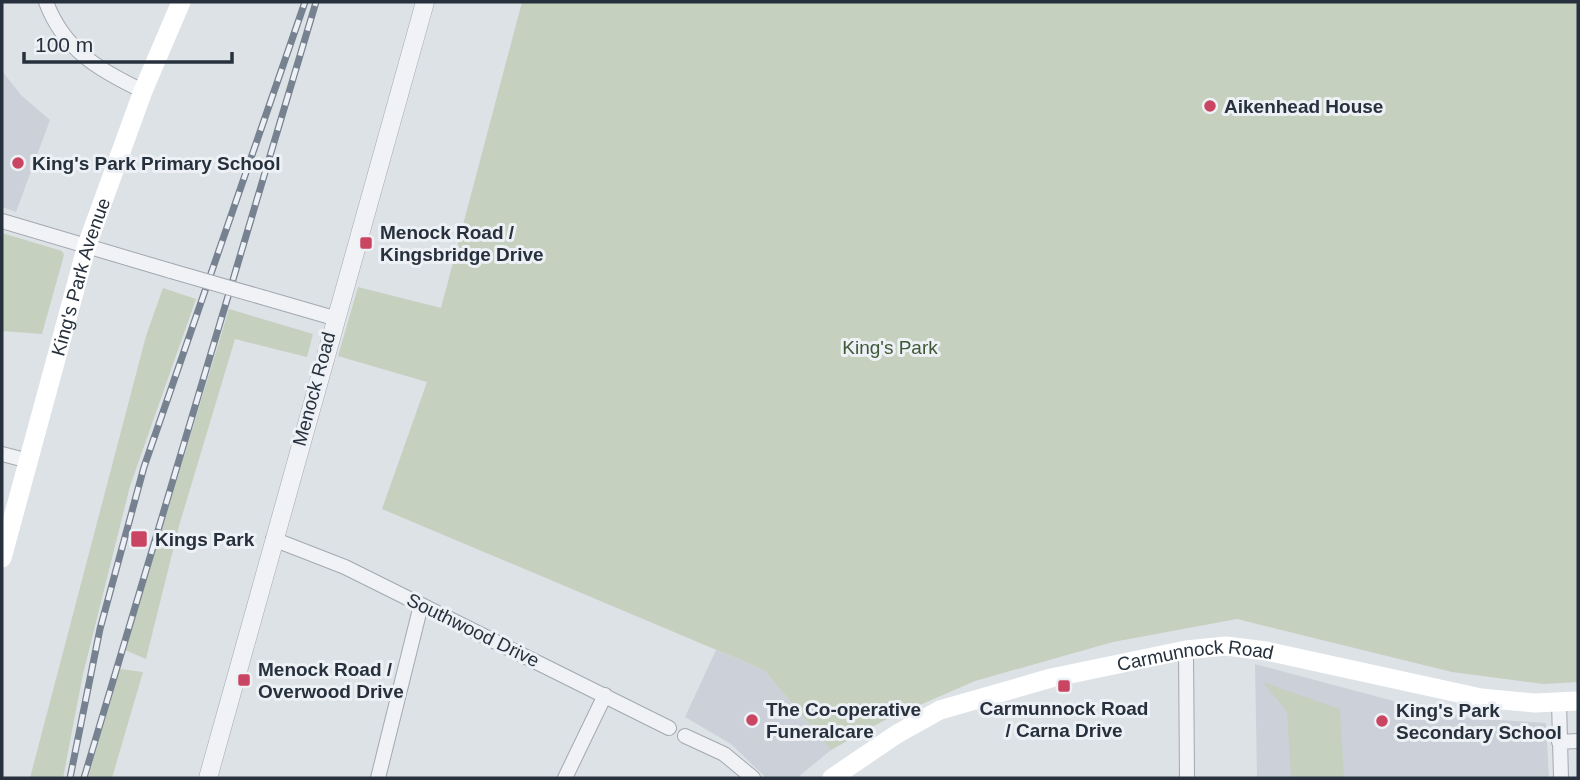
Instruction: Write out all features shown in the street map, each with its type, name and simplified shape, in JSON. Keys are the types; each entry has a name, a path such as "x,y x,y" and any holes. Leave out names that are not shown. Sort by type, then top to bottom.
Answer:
{"main road":[{"name":"King's Park Avenue","path":"2,558 87,245 143,92 181,2"},
{"name":"Carmunnock Road","path":"832,778 897,734 940,710 1051,678 1186,650 1226,646 1266,651 1481,698 1535,704 1568,702"}],"street":[{"path":"46,2 70,46 105,73 143,92"},
{"name":"Menock Road","path":"208,778 334,318 425,2"},
{"path":"2,221 334,318"},
{"path":"2,454 29,461"},
{"name":"Southwood Drive","path":"273,540 345,567 669,728"},
{"path":"378,778 421,605"},
{"path":"1186,650 1187,778"},
{"path":"565,778 605,695"},
{"path":"1561,778 1559,742 1568,702"},
{"path":"685,736 724,754 753,778"},
{"path":"1559,742 1578,741"}],"shaded area":[{"name":"King's Park Primary School","path":"2,71 21,95 50,120 16,212 2,207"},
{"path":"716,650 764,670 831,750 797,778 766,778 731,744 685,717"},
{"name":"King's Park Secondary School","path":"1255,664 1431,711 1470,718 1546,723 1549,778 1257,778"}],"green space":[{"name":"King's Park","path":"522,2 1578,2 1578,682 1544,684 1452,672 1237,619 1113,642 975,681 883,721 831,750 764,670 382,509 427,382 338,356 358,287 441,308"},
{"path":"2,233 62,251 64,255 42,334 2,331"},
{"path":"163,288 196,299 130,486 83,674 63,778 30,778 146,336"},
{"path":"229,309 313,334 307,357 235,339 179,526 146,659 125,650"},
{"path":"120,669 143,672 112,778 88,778"},
{"path":"1263,682 1340,709 1344,778 1291,778 1287,712"}],"railway":[{"path":"70,778 100,629 144,467 305,2"},
{"path":"84,778 316,2"}],"place":[{"name":"Aikenhead House","path":"1210,106"},
{"name":"King's Park Primary School","path":"18,163"},
{"name":"Menock Road / Kingsbridge Drive","path":"366,243"},
{"name":"Kings Park","path":"139,539"},
{"name":"Menock Road / Overwood Drive","path":"244,680"},
{"name":"Carmunnock Road / Carna Drive","path":"1064,686"},
{"name":"The Co-operative Funeralcare","path":"752,720"},
{"name":"King's Park Secondary School","path":"1382,721"}]}
